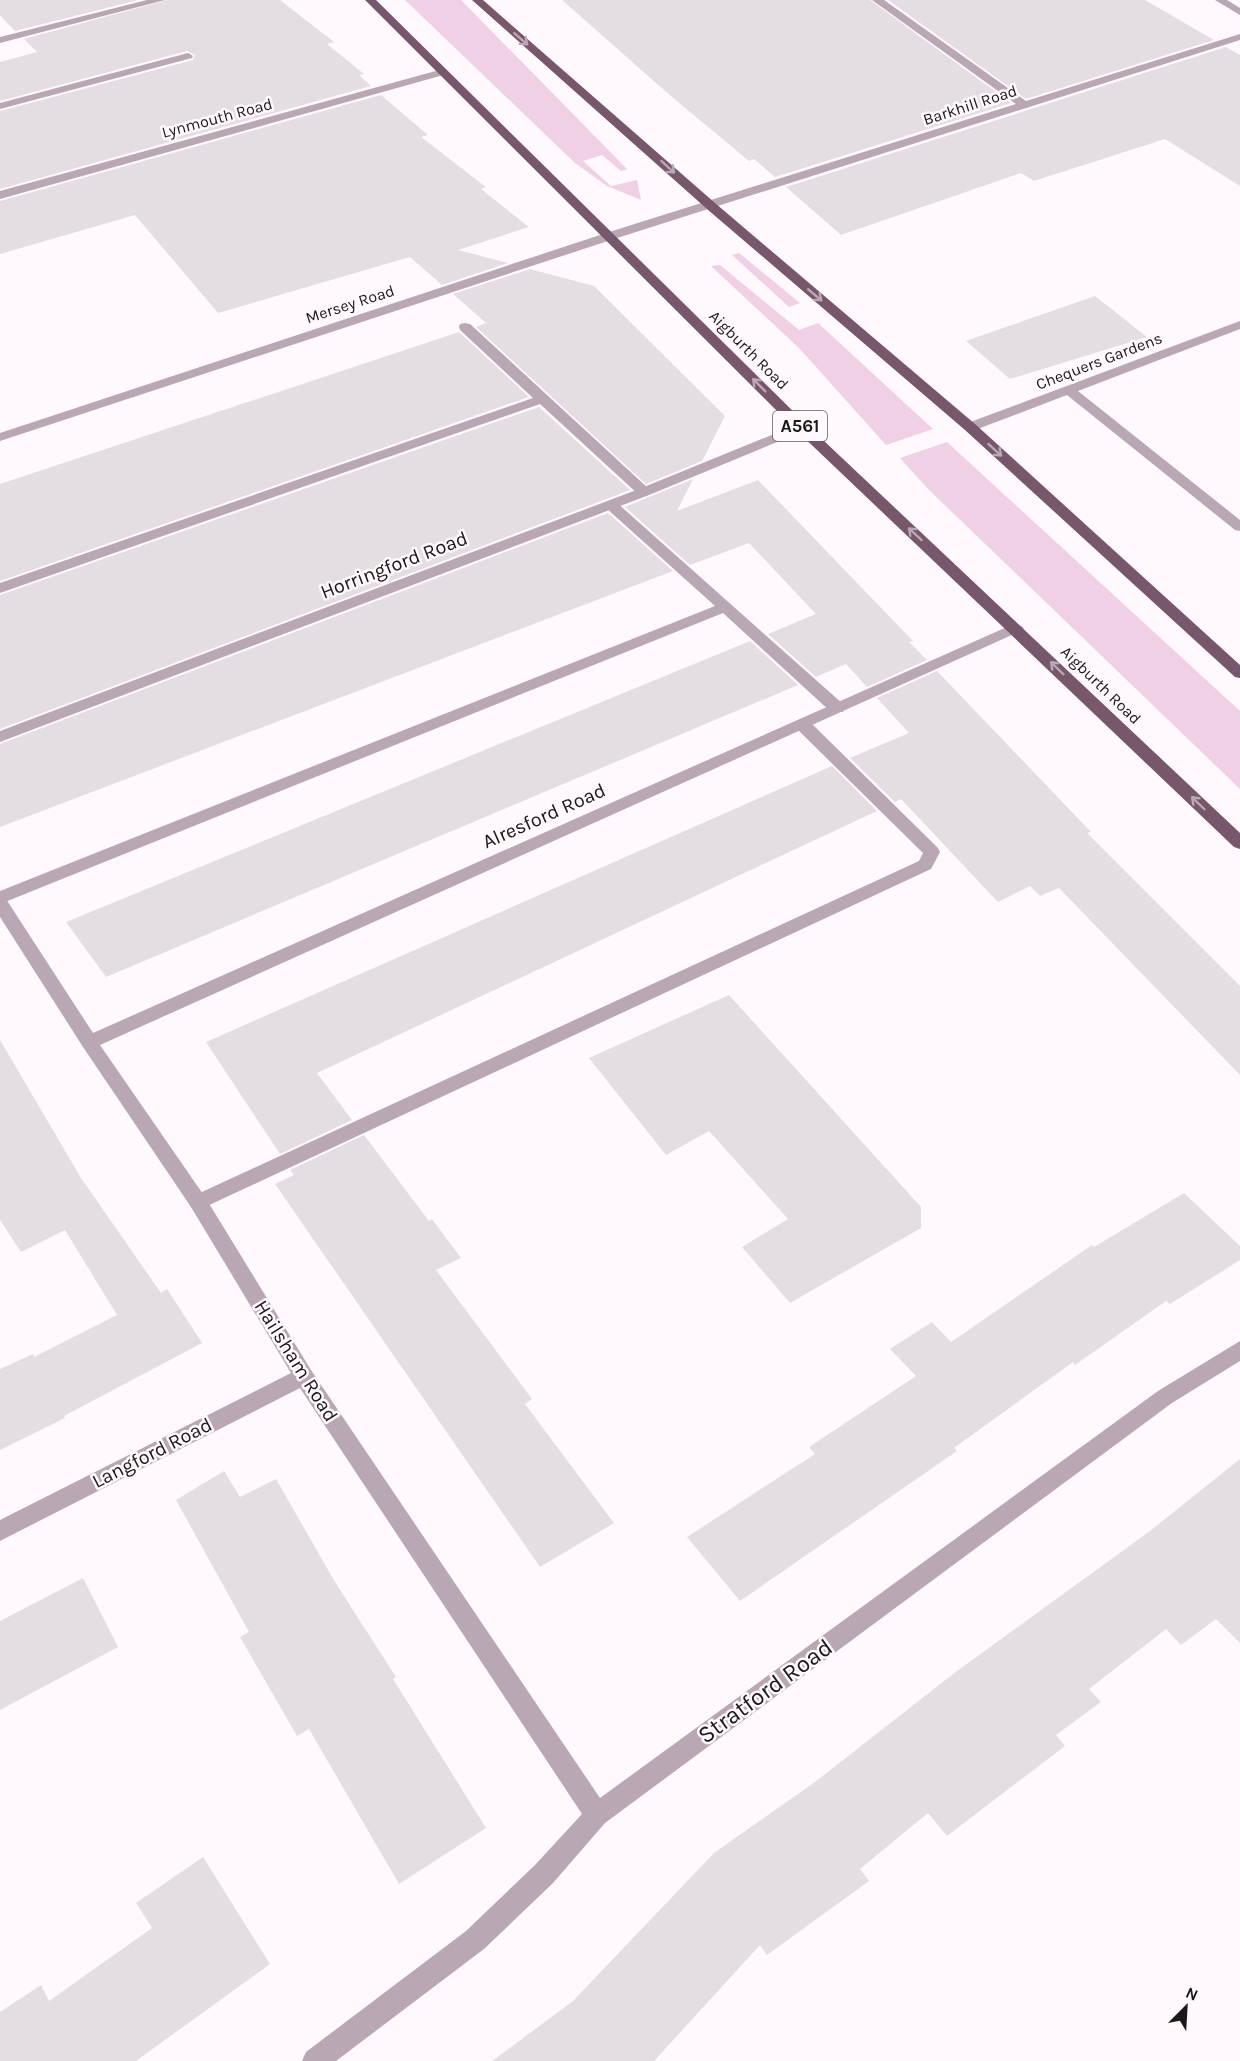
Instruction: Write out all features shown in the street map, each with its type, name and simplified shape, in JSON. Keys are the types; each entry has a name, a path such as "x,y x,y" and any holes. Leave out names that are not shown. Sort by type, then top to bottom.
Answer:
{"highway":[{"name":"Aigburth Road","path":"370,0 801,427 1016,628 1240,843"},
{"path":"477,0 711,206 970,427 1240,673"}],"street":[{"path":"0,40 160,0"},
{"path":"876,0 1024,105"},
{"path":"1220,0 1240,12"},
{"name":"Barkhill Road","path":"711,206 1240,37"},
{"path":"0,106 188,56"},
{"name":"Lynmouth Road","path":"0,195 442,72"},
{"name":"Mersey Road","path":"0,437 610,236 711,206"},
{"name":"Chequers Gardens","path":"970,427 1240,325"},
{"path":"465,327 644,492"},
{"path":"1070,391 1240,527"},
{"path":"0,588 542,399"},
{"name":"Horringford Road","path":"0,737 611,505 801,427"},
{"path":"611,505 837,708"},
{"path":"0,898 725,607"},
{"name":"Alresford Road","path":"89,1042 1016,628"},
{"path":"198,1202 925,865 932,852 802,724"},
{"name":"Hailsham Road","path":"0,903 89,1042 198,1202 304,1376 597,1815"},
{"name":"Stratford Road","path":"315,2061 475,1940 544,1874 597,1815 1165,1397 1240,1350"},
{"name":"Langford Road","path":"0,1531 304,1376"}],"shaded area":[{"path":"405,0 461,0 627,169 621,171 602,155 583,161 611,186 637,180 641,200 607,186 575,163"},
{"path":"739,253 800,303 789,307 732,255"},
{"path":"720,265 799,330 818,323 933,429 886,445 799,348 711,266"},
{"path":"947,442 1240,711 1240,789 928,489 900,458"}],"building":[{"path":"0,0 138,0 15,31 0,15"},
{"path":"167,0 280,0 334,42 327,44 364,74 359,75 371,86 0,189 0,111 193,60 195,55 187,51 0,101 0,62 37,52 24,39"},
{"path":"562,0 870,0 1011,103 775,177 754,159 749,161"},
{"path":"888,0 1145,0 1214,40 1026,99"},
{"path":"1226,47 1240,55 1240,186 1165,139 1034,181 1021,173 841,235 786,187"},
{"path":"381,95 428,135 421,137 486,187 481,189 529,227 458,250 508,263 442,285 410,257 218,313 135,215 0,254 0,201"},
{"path":"530,269 594,286 725,416 702,461 646,484 476,327 486,323 453,294"},
{"path":"1095,296 1147,337 1010,379 966,341"},
{"path":"459,332 529,397 0,581 0,484"},
{"path":"539,407 630,490 0,729 0,595"},
{"path":"693,479 677,511 758,480 913,641 909,642 927,660 867,687 846,664 816,677 768,634 816,614 749,543 690,565 625,507"},
{"path":"608,513 673,571 0,827 0,744"},
{"path":"750,641 798,685 106,977 66,922"},
{"path":"937,671 1091,832 1087,833 1240,986 1240,1075 1059,888 1040,896 1030,886 998,902 901,799 895,802 850,758 909,733 877,698"},
{"path":"832,766 877,811 317,1073 352,1120 280,1154 206,1042"},
{"path":"729,995 921,1207 921,1228 790,1303 742,1247 788,1219 709,1131 666,1155 589,1058"},
{"path":"0,1040 81,1178 161,1293 167,1289 202,1343 64,1416 65,1418 0,1450 0,1369 33,1354 34,1357 117,1315 65,1230 21,1252 0,1220"},
{"path":"364,1135 429,1221 432,1219 461,1258 436,1270 532,1399 525,1404 614,1523 540,1567 275,1184 294,1175 290,1170"},
{"path":"1184,1193 1240,1246 1240,1260 1170,1304 1166,1301 1075,1365 1073,1362 954,1448 957,1451 740,1601 687,1537 815,1454 809,1447 916,1376 890,1349 932,1322 951,1342 1092,1245 1094,1247"},
{"path":"1240,1459 1240,1643 1216,1619 1181,1645 1166,1629 1089,1689 1101,1702 1056,1735 1065,1746 947,1836 928,1813 860,1869 869,1881 767,1955 760,1945 654,2061 492,2061 573,2001 714,1853 815,1782 953,1674 1150,1531"},
{"path":"224,1471 240,1497 276,1479 335,1582 396,1677 393,1679 486,1828 399,1884 309,1729 297,1736 240,1637 249,1632 176,1500"},
{"path":"83,1578 118,1647 0,1710 0,1621"},
{"path":"203,1857 270,1964 136,2061 0,2061 0,2012 41,1985 49,2001 152,1928 136,1903"}]}
